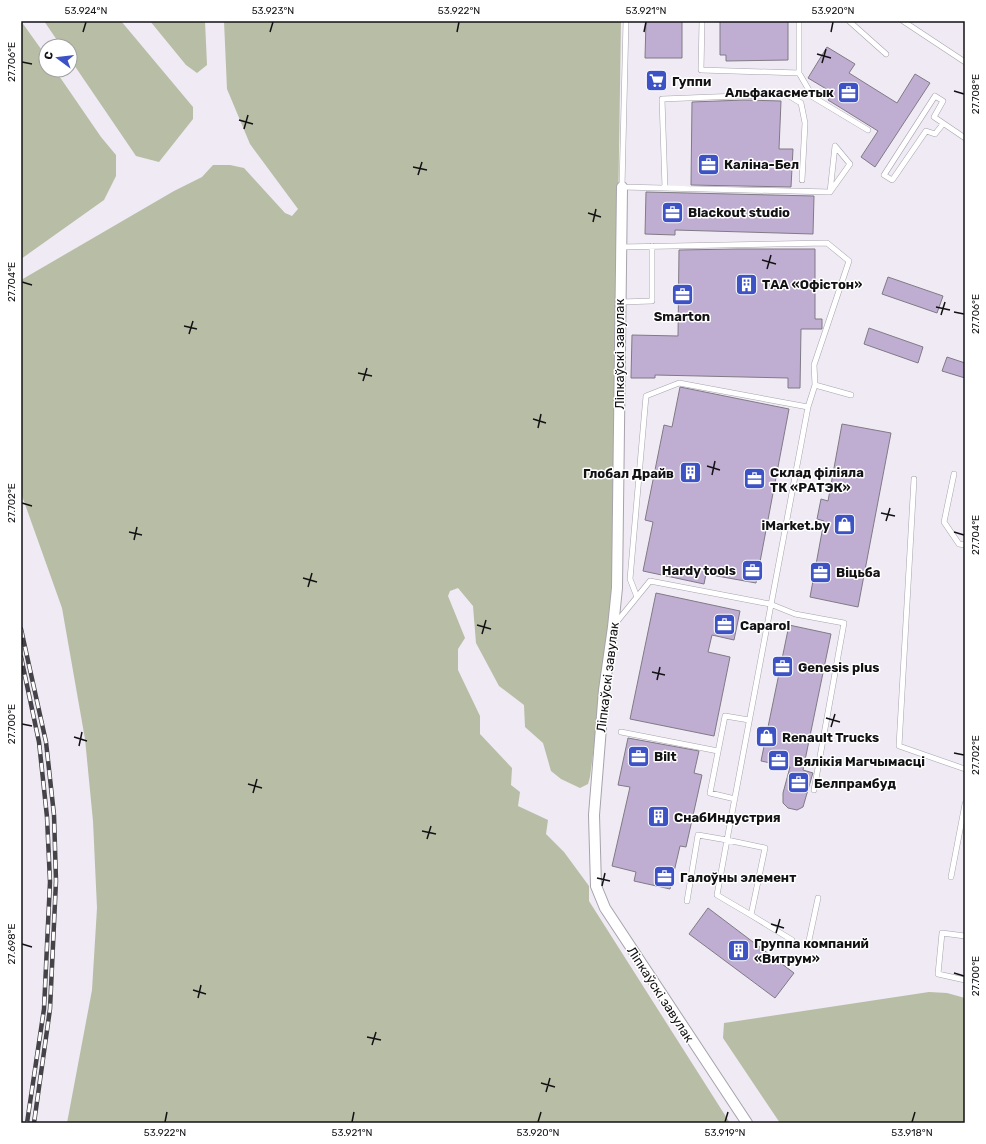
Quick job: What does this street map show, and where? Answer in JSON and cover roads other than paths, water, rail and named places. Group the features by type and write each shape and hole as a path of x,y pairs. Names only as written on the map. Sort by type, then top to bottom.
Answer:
{"street":[{"name":"Ліпкаўскі завулак","path":"622,187 620,247 617,588 604,690 594,815 596,886 605,908 747,1123"}],"lane":[{"path":"626,21 622,187 830,192"},
{"path":"702,21 701,70 799,73"},
{"path":"799,21 799,73 813,97 868,130"},
{"path":"849,21 886,54"},
{"path":"903,21 965,62"},
{"path":"665,188 662,99 786,94 801,102 805,123 802,180"},
{"path":"943,124 935,134 926,131 894,180 884,175 935,96 943,101 934,117 965,138"},
{"path":"835,146 850,164 830,192 831,184 835,146"},
{"path":"620,247 827,242 850,261 814,365 815,385 808,407 770,604 717,895 792,940"},
{"path":"620,302 652,301 652,246"},
{"path":"637,597 630,579 646,396 679,384 808,407"},
{"path":"815,385 851,395"},
{"path":"954,474 944,522 959,544 965,545"},
{"path":"914,479 899,746 965,769"},
{"path":"613,627 650,581 770,604 794,614 844,623 814,790"},
{"path":"735,799 710,793 725,716 749,720"},
{"path":"621,732 718,751"},
{"path":"951,877 965,804"},
{"path":"687,901 698,834 765,848 751,915"},
{"path":"808,945 818,898"},
{"path":"965,936 942,933 938,974 965,980"}],"railway":[{"path":"21,629 46,742 54,815 56,881 50,1009 34,1123"},
{"path":"21,657 39,742 47,817 50,882 44,1009 27,1123"}],"place":[{"name":"Гуппи","path":"656,81"},
{"name":"Альфакасметык","path":"849,92"},
{"name":"Каліна-Бел","path":"709,164"},
{"name":"Blackout studio","path":"673,212"},
{"name":"ТАА «Офістон»","path":"747,284"},
{"name":"Smarton","path":"682,294"},
{"name":"Глобал Драйв","path":"690,473"},
{"name":"Склад філіяла ТК «РАТЭК»","path":"755,479"},
{"name":"iMarket.by","path":"845,525"},
{"name":"Hardy tools","path":"752,570"},
{"name":"Віцьба","path":"820,572"},
{"name":"Caparol","path":"725,625"},
{"name":"Genesis plus","path":"782,667"},
{"name":"Renault Trucks","path":"766,737"},
{"name":"Bilt","path":"638,756"},
{"name":"Вялікія Магчымасці","path":"778,761"},
{"name":"Белпрамбуд","path":"798,783"},
{"name":"СнабИндустрия","path":"658,817"},
{"name":"Галоўны элемент","path":"664,877"},
{"name":"Группа компаний «Витрум»","path":"738,950"}]}
